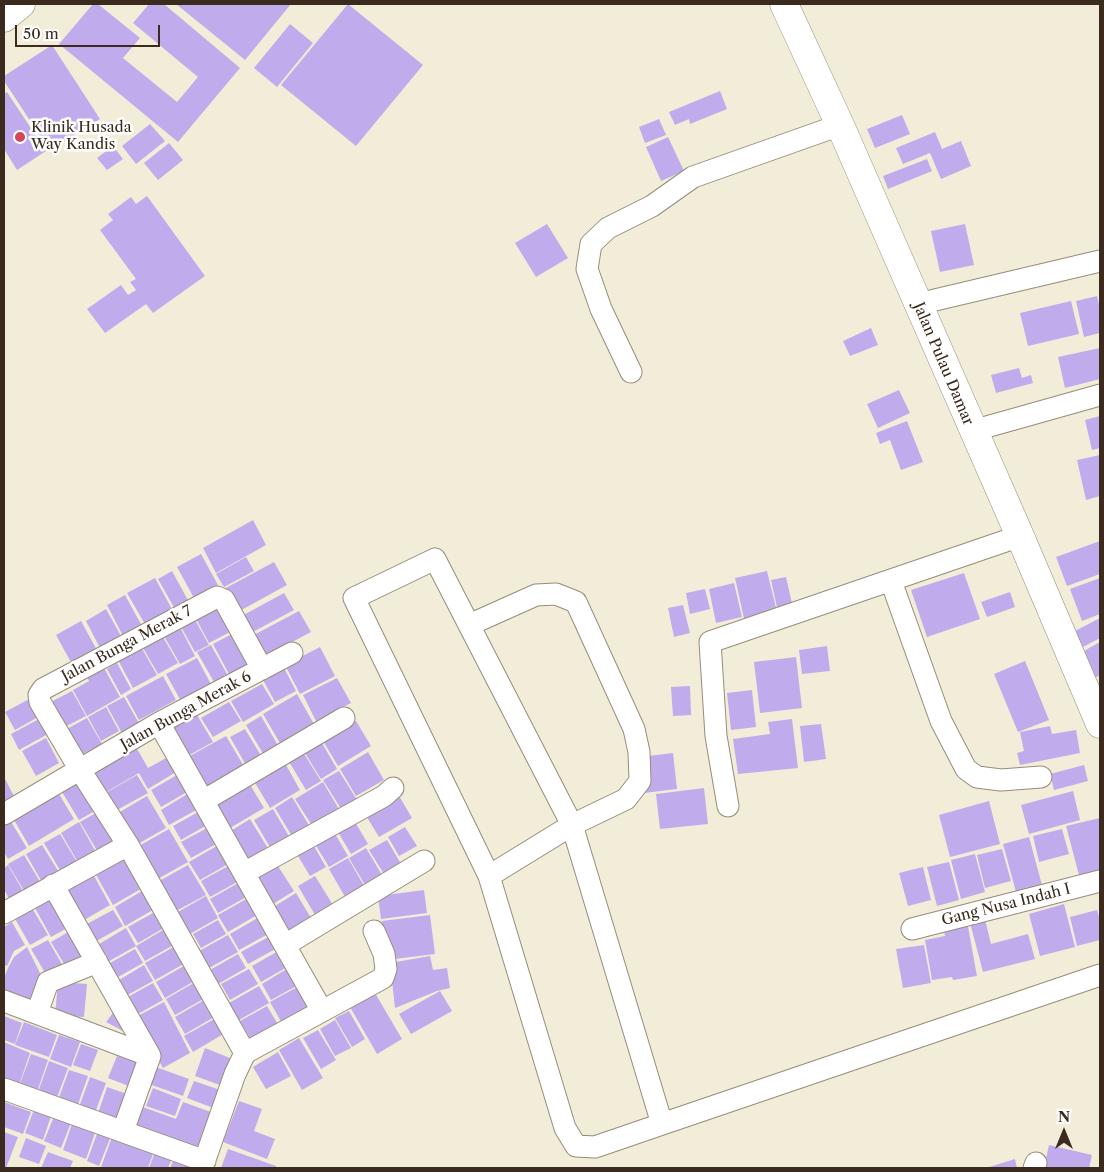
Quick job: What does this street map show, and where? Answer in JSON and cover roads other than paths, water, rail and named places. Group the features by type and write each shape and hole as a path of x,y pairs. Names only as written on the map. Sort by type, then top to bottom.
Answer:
{"street":[{"path":"4,18 21,4"},
{"name":"Jalan Pulau Damar","path":"784,4 840,126 1099,720"},
{"path":"631,372 600,309 587,269 590,244 608,228 652,206 693,177 840,126"},
{"path":"918,304 1100,261"},
{"path":"972,431 1100,395"},
{"path":"728,806 719,766 710,642 1020,536"},
{"path":"662,1124 572,825 435,559 354,598 489,876 565,1128 576,1146 595,1147 1100,975"},
{"path":"891,581 941,721 966,769 977,777 1001,780 1041,777"},
{"path":"469,625 536,596 556,594 576,602 634,729 639,752 640,781 626,800 572,825 489,876"},
{"name":"Jalan Bunga Merak 7","path":"80,770 40,702 39,695 43,690 217,597 224,600 262,669"},
{"name":"Jalan Bunga Merak 6","path":"4,814 159,723 292,653"},
{"path":"203,801 344,718"},
{"path":"159,723 322,1012"},
{"path":"80,770 128,844 246,1053"},
{"path":"244,872 384,796 392,788"},
{"path":"4,913 128,844"},
{"path":"284,945 424,861"},
{"name":"Gang Nusa Indah I","path":"912,930 1100,882"},
{"path":"53,885 150,1056 123,1131"},
{"path":"4,1089 123,1131 203,1165 234,1074 246,1053 383,978 386,969 384,954 374,931"},
{"path":"37,1013 48,982 97,962"},
{"path":"4,1000 150,1056"}],"place":[{"name":"Klinik Husada Way Kandis","path":"20,137"}]}
